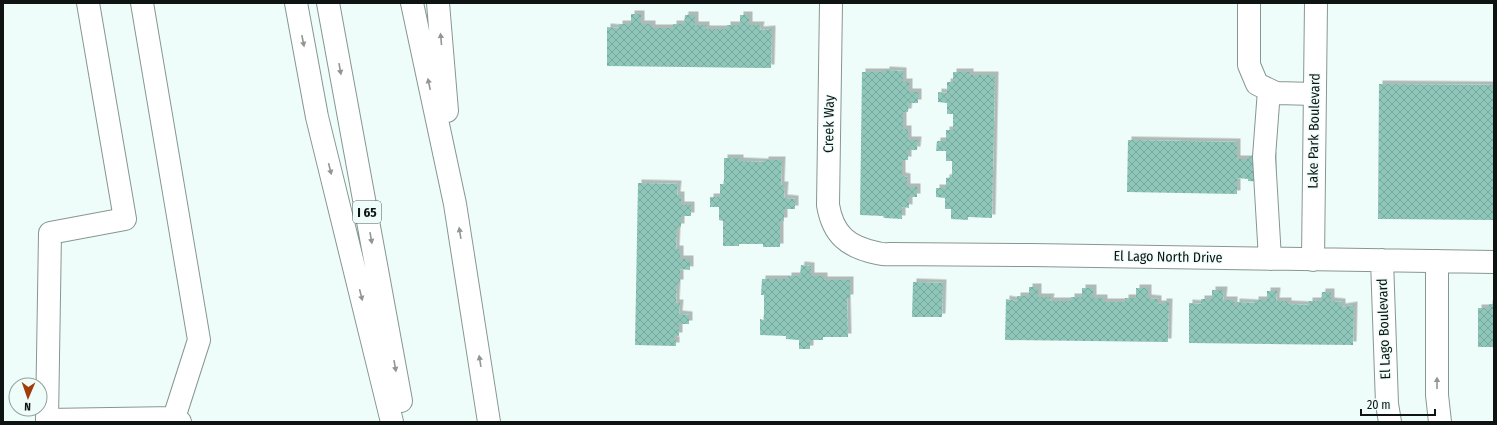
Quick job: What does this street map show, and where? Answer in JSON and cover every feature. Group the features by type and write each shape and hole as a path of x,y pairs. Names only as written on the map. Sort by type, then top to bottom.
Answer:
{"main road":[{"path":"88,3 125,219 50,233 47,421 177,420 199,340 142,3"},
{"path":"296,3 318,116 392,422"},
{"name":"I 65","path":"328,3 405,422"},
{"path":"412,3 455,204 489,422"},
{"path":"438,3 455,204"},
{"name":"Creek Way","path":"831,3 828,205 831,218 836,229 846,241"},
{"path":"1250,3 1249,65 1257,84 1276,93 1315,94"},
{"name":"Lake Park Boulevard","path":"1312,260 1316,3"},
{"path":"1269,90 1264,157 1270,259"},
{"name":"El Lago North Drive","path":"846,241 858,249 869,253 884,255 1031,255 1494,262"},
{"name":"El Lago Boulevard","path":"1382,260 1387,404 1390,422"},
{"path":"1437,261 1437,395 1440,422"}],"building":[{"path":"631,14 641,14 641,24 652,24 652,28 673,28 673,24 684,24 685,15 695,15 695,25 706,25 706,29 727,29 727,25 740,25 740,15 749,15 749,25 761,25 760,30 772,29 771,68 607,66 607,27 619,28 619,24 631,24"},
{"path":"886,70 903,71 903,82 909,82 909,92 918,92 918,103 909,103 908,112 903,112 903,129 908,129 908,140 918,140 917,150 908,150 908,160 902,160 902,176 907,177 907,187 917,187 917,197 909,197 909,208 902,207 902,219 860,215 862,72 886,72"},
{"path":"953,72 970,72 970,75 995,75 992,218 968,217 968,220 951,219 951,209 945,209 945,198 936,197 936,188 946,188 946,178 952,177 952,161 946,161 946,151 936,151 937,141 946,141 946,130 953,130 953,114 947,114 947,103 938,102 938,92 947,93 947,82 953,82"},
{"path":"1379,84 1494,85 1494,220 1378,219"},
{"path":"1128,140 1237,142 1237,159 1249,159 1249,156 1273,156 1273,182 1248,181 1248,179 1237,178 1237,194 1127,192"},
{"path":"724,158 740,158 740,161 765,162 765,160 782,160 781,185 785,185 784,198 795,199 795,209 784,209 784,221 780,221 780,247 763,247 763,244 723,246 723,221 719,220 719,207 710,207 710,197 720,197 720,184 724,184"},
{"path":"638,183 678,184 677,195 681,195 681,205 691,205 691,216 681,216 681,227 677,227 676,249 680,249 680,259 690,259 690,270 680,269 680,283 677,283 676,303 680,303 679,314 689,315 689,324 679,324 679,336 674,336 676,346 635,345"},
{"path":"801,265 811,266 811,276 824,276 824,280 850,280 850,298 847,298 848,337 823,337 823,340 810,340 810,349 799,349 799,340 786,339 786,336 760,335 760,319 764,320 764,295 761,295 762,279 788,279 788,276 800,276"},
{"path":"913,282 943,283 942,317 912,317"},
{"path":"1029,287 1038,287 1038,297 1051,297 1050,301 1071,301 1071,297 1082,297 1082,288 1093,288 1093,298 1104,298 1104,302 1125,302 1125,298 1136,298 1136,288 1148,288 1148,298 1158,299 1158,304 1169,302 1168,342 1005,340 1006,299 1017,301 1017,296 1029,296"},
{"path":"1212,290 1224,290 1223,300 1234,300 1234,306 1236,306 1236,302 1255,303 1255,300 1267,300 1267,291 1277,291 1276,301 1288,301 1288,304 1309,305 1309,301 1321,301 1322,292 1331,292 1331,301 1342,302 1342,307 1354,305 1353,345 1189,343 1189,303 1201,304 1201,299 1212,299"},
{"path":"1489,304 1494,304 1494,347 1478,347 1478,308 1489,308"}]}
